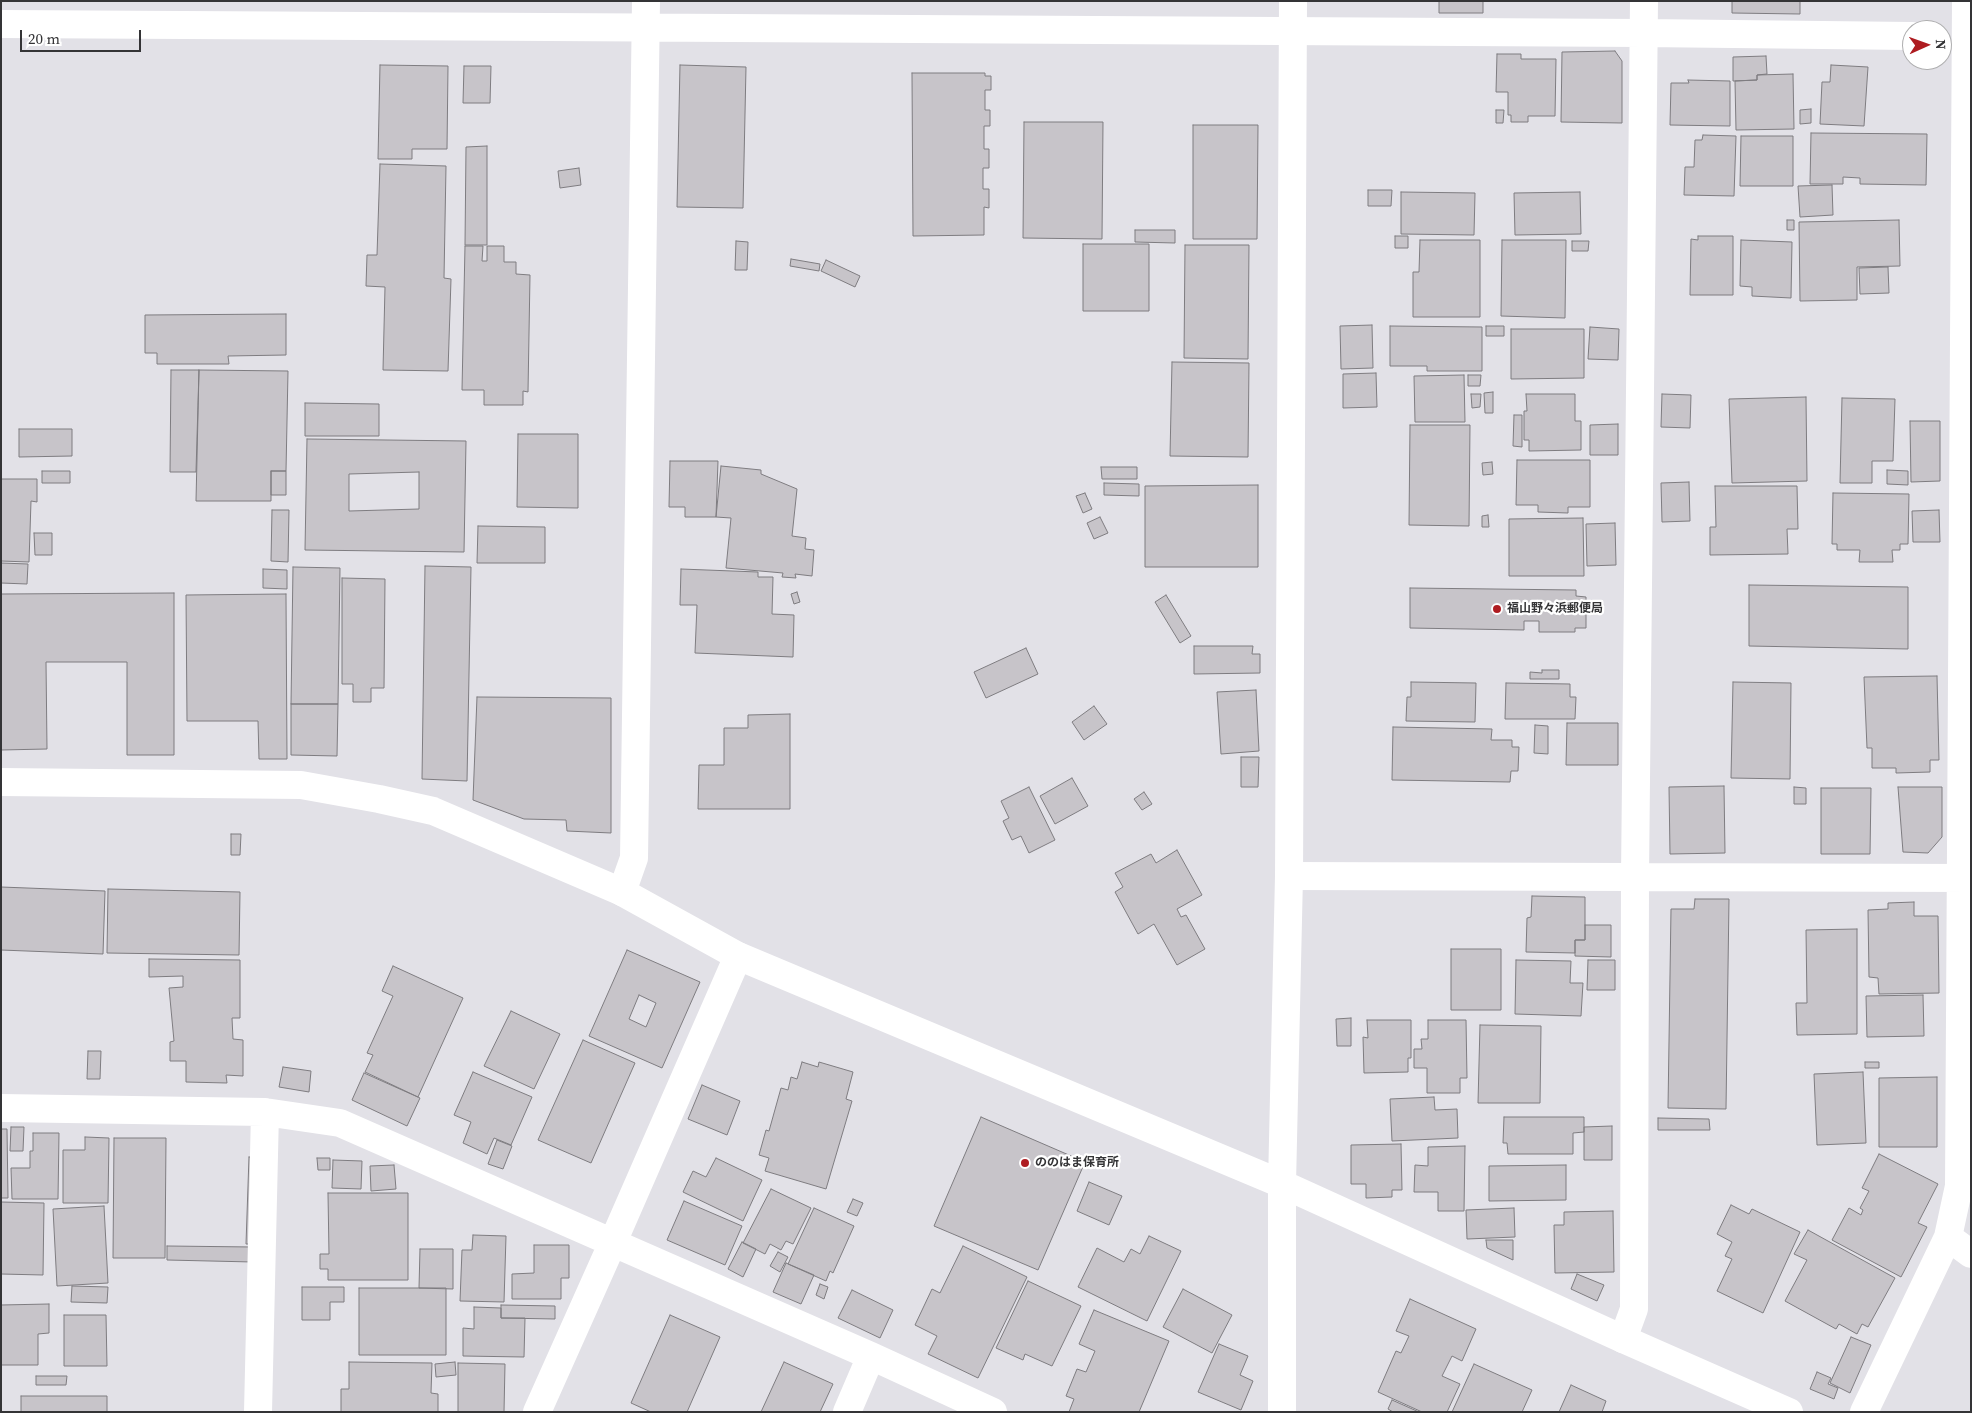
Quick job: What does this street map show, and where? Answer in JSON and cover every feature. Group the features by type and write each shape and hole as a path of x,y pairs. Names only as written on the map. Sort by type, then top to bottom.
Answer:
{"street":[{"path":"1282,1412 1282,1184 1289,876 1293,1"},
{"path":"1623,1339 1634,1309 1635,877 1644,1"},
{"path":"1864,1412 1948,1238 1965,1186 1966,878 1959,37 1966,1"},
{"path":"622,892 634,858 645,14"},
{"path":"1,24 645,14 1293,32 1902,36"},
{"path":"1,782 301,785 433,811 622,892 738,956 1282,1184 1623,1339 1789,1412"},
{"path":"1289,876 1966,878"},
{"path":"537,1412 738,956"},
{"path":"1,1108 266,1112 340,1123 871,1356 993,1412"},
{"path":"258,1412 266,1112"},
{"path":"1948,1238 1971,1254"},
{"path":"847,1412 871,1356"}],"building":[{"path":"1439,1 1483,1 1483,13 1439,13"},
{"path":"1732,1 1800,1 1800,14 1732,13"},
{"path":"1615,51 1622,61 1622,123 1561,122 1562,52"},
{"path":"1497,54 1521,54 1521,59 1556,59 1555,116 1528,116 1528,122 1511,122 1511,115 1508,115 1508,92 1496,92"},
{"path":"1766,56 1767,74 1757,75 1757,80 1733,81 1733,57"},
{"path":"380,65 448,66 447,149 412,149 412,159 378,159"},
{"path":"680,65 746,67 743,208 677,207"},
{"path":"1831,65 1868,67 1864,126 1820,124 1822,82 1830,82"},
{"path":"464,66 491,66 490,103 463,103"},
{"path":"912,73 985,73 985,76 991,76 991,90 985,90 985,110 990,110 990,126 984,126 984,149 989,149 989,168 983,168 983,189 989,189 989,208 984,207 984,235 913,236"},
{"path":"1793,74 1794,129 1736,130 1735,81 1757,80 1757,75"},
{"path":"1688,80 1730,81 1730,126 1670,125 1671,83 1689,83"},
{"path":"1811,109 1811,123 1800,124 1800,110"},
{"path":"1496,110 1504,110 1503,123 1496,123"},
{"path":"1024,122 1103,122 1102,239 1023,238"},
{"path":"1193,125 1258,125 1257,239 1193,239"},
{"path":"1811,133 1927,134 1926,185 1860,184 1860,178 1843,177 1843,184 1810,184"},
{"path":"1703,135 1736,136 1734,196 1684,195 1685,167 1694,167 1695,140 1702,140"},
{"path":"1741,136 1793,136 1793,186 1740,186"},
{"path":"487,146 487,245 465,245 466,147"},
{"path":"380,164 446,166 444,278 451,279 448,371 383,370 385,287 366,286 367,255 377,255"},
{"path":"579,168 581,185 560,188 558,171"},
{"path":"1832,185 1833,215 1800,217 1798,186"},
{"path":"1368,190 1392,190 1391,206 1368,206"},
{"path":"1401,192 1475,193 1474,235 1401,234"},
{"path":"1580,192 1581,234 1515,235 1514,193"},
{"path":"1787,220 1794,220 1794,230 1787,230"},
{"path":"1899,220 1900,266 1857,267 1857,300 1800,301 1799,222"},
{"path":"1135,230 1175,230 1175,243 1135,242"},
{"path":"1395,236 1408,236 1408,248 1395,248"},
{"path":"1698,236 1733,236 1733,295 1690,295 1691,239 1698,240"},
{"path":"1420,240 1480,240 1480,317 1413,317 1413,272 1419,272"},
{"path":"1502,240 1566,240 1565,318 1501,316"},
{"path":"1741,240 1792,242 1791,298 1752,296 1752,287 1740,286"},
{"path":"736,241 748,242 747,270 735,270"},
{"path":"1572,241 1589,241 1588,251 1572,251"},
{"path":"1083,244 1149,244 1149,311 1083,311"},
{"path":"1185,245 1249,245 1248,359 1184,358"},
{"path":"465,246 483,246 482,261 487,261 487,246 504,246 504,262 516,262 516,274 530,275 528,392 523,391 523,405 484,405 484,390 462,390"},
{"path":"791,259 820,264 819,271 790,266"},
{"path":"826,260 860,276 855,287 821,271"},
{"path":"1888,267 1889,293 1860,294 1859,268"},
{"path":"286,314 286,355 228,356 229,364 157,364 157,353 145,353 145,315"},
{"path":"1372,325 1373,368 1341,369 1340,326"},
{"path":"1390,326 1482,327 1482,371 1427,371 1427,366 1390,366"},
{"path":"1486,326 1504,326 1504,336 1486,336"},
{"path":"1590,327 1619,329 1618,360 1588,359"},
{"path":"1511,329 1584,329 1584,378 1511,379"},
{"path":"1172,362 1249,363 1248,457 1170,456"},
{"path":"171,370 199,370 196,472 170,472"},
{"path":"199,370 288,371 286,471 271,471 271,501 196,501"},
{"path":"1376,373 1377,407 1343,408 1343,374"},
{"path":"1464,375 1465,422 1415,422 1414,376"},
{"path":"1468,375 1481,375 1480,386 1468,386"},
{"path":"1493,392 1493,413 1485,413 1484,393"},
{"path":"1471,394 1481,394 1480,407 1472,408"},
{"path":"1526,394 1575,394 1575,421 1581,421 1581,450 1529,451 1529,440 1524,440 1524,411 1527,411"},
{"path":"1662,394 1691,395 1690,428 1661,427"},
{"path":"1806,397 1807,481 1732,483 1729,399"},
{"path":"1842,398 1895,399 1893,461 1872,461 1872,483 1840,483"},
{"path":"305,403 379,404 379,436 305,436"},
{"path":"1514,415 1522,415 1522,447 1513,446"},
{"path":"1910,421 1940,421 1940,481 1911,482"},
{"path":"1618,424 1618,455 1590,455 1590,425"},
{"path":"1410,425 1470,425 1469,526 1409,525"},
{"path":"19,429 72,429 72,456 19,457"},
{"path":"518,434 578,434 578,508 517,507"},
{"path":"307,439 466,441 464,552 305,550","holes":["419,472 419,509 349,511 349,474"]},
{"path":"1517,460 1590,460 1590,507 1568,507 1568,513 1538,512 1538,505 1516,505"},
{"path":"670,461 718,461 716,517 685,517 685,507 669,507"},
{"path":"1492,462 1493,474 1483,475 1482,463"},
{"path":"721,466 761,470 761,474 797,489 792,536 806,538 805,549 814,550 812,576 795,574 796,578 782,577 783,573 726,568 731,518 716,517"},
{"path":"1101,467 1137,467 1137,479 1102,479"},
{"path":"1887,470 1908,471 1908,485 1887,484"},
{"path":"42,471 70,471 70,483 42,483"},
{"path":"271,471 286,471 286,495 271,495"},
{"path":"1,479 37,479 37,502 31,501 29,562 1,561"},
{"path":"1689,482 1690,521 1662,522 1661,483"},
{"path":"1104,483 1139,484 1139,496 1104,495"},
{"path":"1258,485 1258,567 1145,567 1145,486"},
{"path":"1715,486 1797,486 1798,529 1787,529 1788,554 1710,555 1710,527 1716,527"},
{"path":"1085,493 1092,509 1083,513 1076,496"},
{"path":"1833,493 1909,494 1908,544 1900,544 1900,550 1892,550 1893,562 1859,562 1860,550 1837,550 1837,544 1832,544"},
{"path":"272,510 289,510 288,562 271,561"},
{"path":"1939,510 1940,542 1913,542 1912,511"},
{"path":"1488,515 1489,527 1482,527 1482,516"},
{"path":"1100,517 1108,533 1094,539 1087,523"},
{"path":"1583,518 1584,576 1509,576 1509,519"},
{"path":"1615,523 1616,565 1587,566 1586,524"},
{"path":"478,526 545,527 545,563 477,563"},
{"path":"34,533 52,533 52,555 35,555"},
{"path":"1,563 28,564 27,584 1,583"},
{"path":"425,566 471,567 467,781 422,779"},
{"path":"293,567 340,568 338,704 291,704"},
{"path":"263,569 287,570 287,589 263,588"},
{"path":"681,569 758,572 758,577 773,577 772,614 794,615 793,657 695,653 697,605 680,605"},
{"path":"342,578 385,579 384,688 371,688 371,702 353,702 353,684 342,684"},
{"path":"1749,585 1908,587 1908,649 1749,646"},
{"path":"1410,588 1576,590 1576,596 1586,597 1586,628 1575,628 1575,632 1539,632 1539,621 1524,621 1524,630 1410,628"},
{"path":"797,592 800,602 794,604 791,594"},
{"path":"174,593 174,755 127,755 127,662 46,662 47,749 1,750 1,594"},
{"path":"286,594 287,759 259,759 258,721 187,721 186,595"},
{"path":"1166,595 1191,636 1180,643 1155,602"},
{"path":"1194,646 1253,646 1252,654 1260,654 1260,673 1194,674"},
{"path":"1026,648 1038,674 986,698 974,672"},
{"path":"1542,670 1559,670 1559,679 1530,679 1530,672 1542,673"},
{"path":"1937,676 1939,760 1930,760 1930,772 1896,773 1896,768 1872,768 1872,748 1867,748 1864,677"},
{"path":"1411,682 1476,683 1475,722 1406,721 1407,697 1411,697"},
{"path":"1733,682 1791,683 1790,779 1731,778"},
{"path":"1506,683 1570,684 1570,697 1576,697 1575,719 1505,719"},
{"path":"1256,690 1259,751 1221,754 1217,692"},
{"path":"477,697 611,698 611,833 567,831 566,820 524,819 473,800"},
{"path":"291,704 338,704 337,756 291,755"},
{"path":"1094,706 1107,724 1084,740 1072,722"},
{"path":"790,714 790,809 698,809 699,765 724,765 724,728 748,728 748,715"},
{"path":"1567,723 1618,723 1618,765 1566,765"},
{"path":"1535,725 1548,726 1548,754 1534,753"},
{"path":"1393,727 1492,729 1491,740 1512,740 1512,747 1519,747 1518,771 1511,771 1510,782 1392,780"},
{"path":"1241,757 1259,757 1258,787 1241,787"},
{"path":"1072,778 1088,806 1055,824 1040,796"},
{"path":"1724,786 1725,853 1670,854 1669,787"},
{"path":"1029,787 1055,840 1029,853 1021,836 1012,840 1003,821 1009,818 1001,801"},
{"path":"1794,787 1806,788 1806,804 1794,804"},
{"path":"1898,787 1942,787 1942,837 1928,853 1903,852"},
{"path":"1821,788 1871,788 1870,854 1821,854"},
{"path":"1144,792 1152,804 1142,810 1134,799"},
{"path":"231,834 241,834 240,855 231,855"},
{"path":"1177,850 1202,895 1177,909 1181,917 1186,915 1205,949 1177,965 1154,924 1138,934 1115,892 1123,887 1115,873 1151,854 1156,863"},
{"path":"1,887 105,891 103,954 1,950"},
{"path":"108,889 240,892 239,955 107,953"},
{"path":"1532,896 1585,897 1585,940 1575,940 1575,953 1526,952 1527,918 1531,917"},
{"path":"1695,899 1729,899 1726,1109 1668,1108 1671,909 1694,909"},
{"path":"1914,902 1914,916 1938,916 1939,993 1879,994 1878,978 1869,977 1868,910 1888,909 1888,903"},
{"path":"1585,925 1611,925 1611,957 1575,956 1575,940 1585,940"},
{"path":"1857,929 1857,1034 1797,1035 1796,1003 1807,1003 1806,930"},
{"path":"1451,949 1501,949 1501,1010 1451,1010"},
{"path":"627,950 700,982 662,1068 589,1036","holes":["639,995 656,1003 646,1027 629,1019"]},
{"path":"149,959 240,960 240,1018 232,1018 233,1039 243,1040 243,1076 226,1075 227,1083 186,1082 186,1061 170,1061 170,1042 174,1041 169,988 183,987 183,976 149,977"},
{"path":"1516,960 1571,961 1570,983 1583,983 1581,1016 1515,1014"},
{"path":"1588,960 1615,960 1615,990 1587,990"},
{"path":"393,966 463,998 418,1097 365,1072 373,1055 367,1053 393,996 382,991"},
{"path":"1923,995 1924,1036 1867,1037 1866,996"},
{"path":"511,1011 560,1034 534,1089 484,1066"},
{"path":"1351,1018 1351,1046 1337,1046 1336,1019"},
{"path":"1367,1020 1411,1020 1411,1058 1408,1058 1408,1072 1364,1073 1363,1037 1368,1038"},
{"path":"1428,1020 1466,1020 1467,1078 1460,1078 1460,1093 1427,1093 1427,1068 1414,1068 1414,1049 1422,1049 1421,1039 1428,1039"},
{"path":"1480,1025 1541,1026 1540,1103 1478,1103"},
{"path":"583,1040 635,1063 591,1163 538,1140"},
{"path":"88,1051 101,1051 100,1079 87,1079"},
{"path":"802,1062 818,1067 819,1062 853,1072 846,1099 852,1101 826,1189 765,1171 769,1158 759,1155 766,1130 769,1131 781,1088 788,1090 791,1077 797,1079"},
{"path":"1865,1062 1879,1062 1879,1068 1865,1068"},
{"path":"283,1067 311,1071 309,1092 279,1087"},
{"path":"473,1072 532,1097 511,1145 494,1138 487,1154 463,1143 471,1122 454,1115"},
{"path":"1863,1072 1866,1143 1817,1145 1814,1074"},
{"path":"364,1073 420,1098 407,1126 352,1100"},
{"path":"1937,1077 1937,1147 1879,1147 1879,1078"},
{"path":"702,1085 740,1101 727,1135 688,1119"},
{"path":"1434,1097 1435,1110 1457,1109 1458,1138 1392,1141 1390,1099"},
{"path":"981,1117 1085,1162 1038,1270 934,1226"},
{"path":"1504,1117 1584,1117 1584,1132 1573,1133 1573,1154 1508,1154 1507,1143 1503,1143"},
{"path":"1658,1118 1709,1119 1710,1130 1658,1130"},
{"path":"1612,1126 1612,1160 1584,1160 1584,1127"},
{"path":"11,1127 24,1127 23,1151 10,1151"},
{"path":"1,1129 7,1129 8,1198 1,1198"},
{"path":"33,1133 59,1133 58,1199 12,1199 11,1168 30,1168 30,1151 33,1151"},
{"path":"85,1137 109,1138 108,1203 63,1203 63,1150 85,1150"},
{"path":"114,1138 166,1138 165,1258 113,1258"},
{"path":"497,1140 512,1146 503,1169 488,1164"},
{"path":"1401,1144 1402,1190 1392,1190 1392,1197 1366,1198 1366,1184 1351,1184 1351,1145"},
{"path":"1465,1146 1464,1211 1438,1211 1438,1192 1414,1192 1415,1165 1428,1166 1428,1147"},
{"path":"1879,1154 1938,1184 1918,1223 1927,1227 1901,1277 1832,1240 1849,1208 1861,1215 1863,1210 1860,1208 1869,1191 1862,1188"},
{"path":"249,1157 261,1158 259,1244 246,1244"},
{"path":"317,1158 330,1158 330,1170 318,1170"},
{"path":"716,1158 762,1180 743,1221 683,1192 693,1171 706,1177"},
{"path":"333,1160 362,1161 361,1189 332,1188"},
{"path":"394,1165 396,1189 371,1191 370,1166"},
{"path":"1566,1165 1566,1200 1489,1201 1489,1166"},
{"path":"1089,1182 1122,1196 1109,1225 1077,1211"},
{"path":"771,1189 811,1208 793,1244 786,1241 781,1250 770,1244 765,1254 743,1243"},
{"path":"328,1193 408,1193 408,1280 328,1280 328,1269 320,1269 320,1254 329,1254"},
{"path":"853,1199 863,1203 857,1216 847,1212"},
{"path":"684,1201 742,1226 725,1265 667,1240"},
{"path":"1,1202 44,1203 43,1275 1,1274"},
{"path":"1731,1205 1749,1214 1752,1209 1800,1232 1763,1313 1717,1291 1732,1259 1725,1256 1732,1242 1717,1234"},
{"path":"104,1206 108,1283 57,1286 53,1209"},
{"path":"814,1208 854,1226 833,1273 830,1271 826,1281 788,1264"},
{"path":"1514,1208 1515,1237 1467,1239 1466,1210"},
{"path":"1613,1211 1614,1272 1555,1273 1554,1225 1564,1225 1564,1212"},
{"path":"1808,1230 1895,1278 1868,1327 1862,1324 1857,1334 1839,1324 1836,1329 1785,1301 1807,1260 1794,1254"},
{"path":"473,1235 506,1236 504,1302 460,1301 462,1250 472,1250"},
{"path":"1149,1236 1181,1251 1147,1321 1078,1287 1097,1248 1124,1262 1131,1249 1140,1254"},
{"path":"1486,1240 1513,1240 1513,1260 1487,1248"},
{"path":"742,1242 756,1249 743,1277 728,1269"},
{"path":"534,1245 569,1245 569,1278 561,1278 561,1299 512,1299 512,1274 534,1273"},
{"path":"167,1246 253,1247 253,1262 167,1260"},
{"path":"963,1246 1027,1277 978,1378 928,1354 937,1336 915,1325 932,1289 940,1293"},
{"path":"420,1249 453,1249 453,1289 419,1288"},
{"path":"778,1252 788,1257 780,1272 770,1266"},
{"path":"786,1263 814,1275 801,1304 773,1292"},
{"path":"1577,1274 1604,1285 1597,1301 1571,1289"},
{"path":"1028,1281 1081,1306 1052,1366 1025,1354 1023,1360 996,1348"},
{"path":"820,1284 828,1287 824,1299 816,1295"},
{"path":"72,1286 108,1287 107,1303 71,1302"},
{"path":"302,1287 344,1287 344,1302 330,1302 330,1320 302,1320"},
{"path":"359,1288 446,1288 446,1355 359,1355"},
{"path":"1183,1289 1232,1315 1212,1353 1163,1327"},
{"path":"852,1290 893,1310 880,1338 838,1318"},
{"path":"1410,1299 1476,1329 1462,1361 1452,1356 1442,1376 1460,1384 1447,1412 1422,1412 1378,1392 1396,1351 1401,1353 1409,1336 1396,1331"},
{"path":"49,1304 49,1333 38,1334 38,1365 1,1365 1,1305"},
{"path":"501,1305 555,1306 555,1319 501,1318"},
{"path":"474,1307 501,1308 501,1318 525,1318 524,1357 463,1356 463,1328 474,1329"},
{"path":"1094,1310 1169,1341 1139,1412 1069,1412 1074,1399 1066,1396 1077,1369 1086,1372 1095,1351 1079,1344"},
{"path":"64,1315 106,1315 107,1366 64,1366"},
{"path":"670,1315 720,1337 687,1412 651,1412 631,1403"},
{"path":"1851,1337 1871,1345 1850,1393 1830,1383"},
{"path":"1219,1344 1248,1356 1240,1375 1253,1381 1241,1410 1198,1392"},
{"path":"349,1362 432,1363 431,1393 438,1394 438,1412 341,1412 341,1389 349,1389"},
{"path":"455,1362 456,1375 436,1377 435,1364"},
{"path":"784,1362 833,1384 820,1412 761,1412"},
{"path":"458,1363 505,1364 504,1412 458,1412"},
{"path":"1474,1364 1532,1390 1522,1412 1452,1412"},
{"path":"1817,1372 1831,1378 1828,1384 1838,1388 1834,1399 1810,1389"},
{"path":"36,1376 67,1376 66,1385 36,1385"},
{"path":"1571,1385 1606,1401 1602,1412 1559,1412"},
{"path":"21,1396 107,1396 107,1412 21,1412"},
{"path":"1392,1400 1419,1412 1393,1412 1388,1409"}],"place":[{"name":"福山野々浜郵便局","path":"1497,609"},
{"name":"ののはま保育所","path":"1025,1163"}]}
